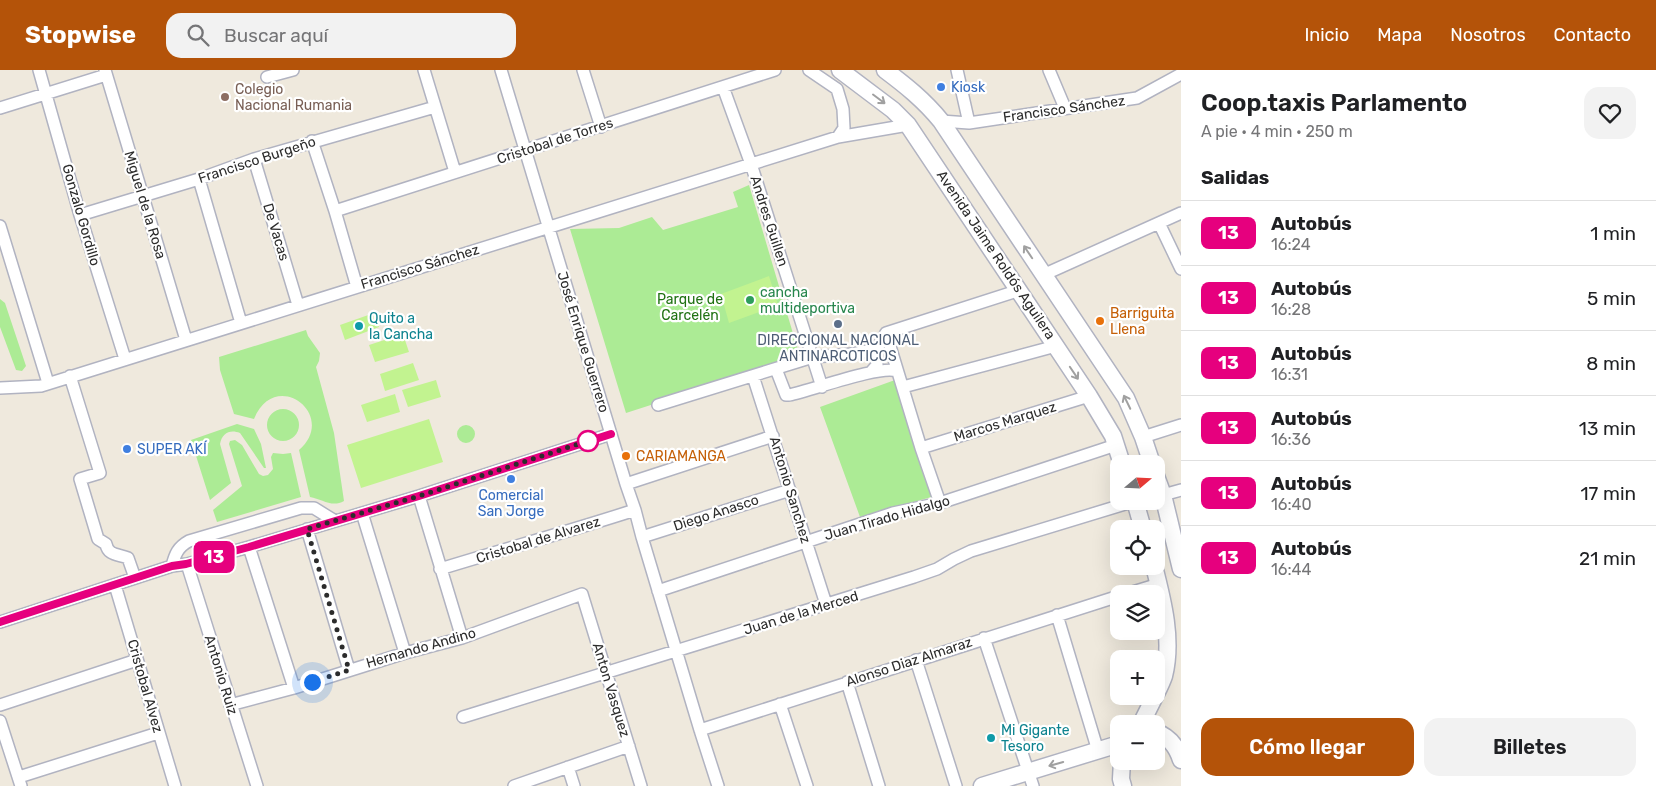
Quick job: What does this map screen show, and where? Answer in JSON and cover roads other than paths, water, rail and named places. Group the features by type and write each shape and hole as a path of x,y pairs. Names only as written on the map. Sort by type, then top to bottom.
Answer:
{"street":[{"name":"Gonzalo Gordillo","path":"39,70 80,215 125,359"},
{"path":"268,77 293,70"},
{"path":"424,70 454,172"},
{"name":"José Enrique Guerrero","path":"501,70 718,786"},
{"path":"583,70 601,127"},
{"name":"Cristobal de Torres","path":"335,211 454,172 525,152 775,70"},
{"path":"809,70 836,89 843,109 844,128 838,137"},
{"name":"Avenida Jaime Roldós Aguilera","path":"840,70 893,110 908,125 1090,396 1113,436 1119,455"},
{"name":"Avenida Jaime Roldós Aguilera","path":"884,70 927,104 941,120 1126,398 1149,455"},
{"path":"957,70 969,123"},
{"path":"1049,70 1065,108"},
{"path":"0,108 105,73"},
{"name":"Miguel de la Rosa","path":"105,73 186,340"},
{"name":"Francisco Sánchez","path":"941,120 969,123 1137,98 1181,74"},
{"name":"Andres Guillen","path":"723,87 751,164 822,387"},
{"name":"Francisco Burgeño","path":"80,215 198,179 312,141 435,107"},
{"name":"Francisco Sánchez","path":"0,388 41,386 838,137 908,125"},
{"path":"312,141 357,287"},
{"name":"De Vacas","path":"254,159 298,306"},
{"path":"198,179 241,323"},
{"path":"1043,275 1181,213"},
{"path":"1160,223 1181,269"},
{"path":"0,226 48,383"},
{"path":"658,405 813,357 852,354 872,350 886,334 1020,290"},
{"path":"886,334 940,503"},
{"path":"903,387 1056,346"},
{"path":"871,372 877,365 876,347"},
{"path":"776,369 786,395 822,387 871,372 892,369 897,371"},
{"path":"70,376 100,473 80,479 98,539 106,544 111,553 128,558 135,578"},
{"name":"Antonio Sanchez","path":"753,376 826,604"},
{"name":"Marcos Marquez","path":"921,448 1090,396"},
{"path":"1143,437 1181,425"},
{"path":"0,622 172,566 249,547 419,496 611,434"},
{"path":"626,484 773,436"},
{"name":"Juan Tirado Hidalgo","path":"658,591 893,513 940,503 1116,446"},
{"name":"Diego Anasco","path":"642,537 790,490"},
{"path":"1165,494 1181,490"},
{"path":"419,496 462,638"},
{"path":"1165,503 1181,569"},
{"path":"172,566 174,555 181,546 189,541 301,508 314,508 335,521"},
{"name":"Juan de la Merced","path":"464,717 937,569 971,551 1110,509"},
{"name":"Cristobal de Alvarez","path":"440,570 540,538 563,534 635,510"},
{"path":"362,513 405,653"},
{"path":"307,529 349,670"},
{"path":"249,547 294,688"},
{"name":"Antonio Ruiz","path":"186,564 257,786"},
{"path":"1156,575 1166,619 1167,649 1165,667"},
{"name":"Cristobal Alvez","path":"115,585 175,786"},
{"name":"Hernando Andino","path":"230,705 462,638 582,594"},
{"name":"Anton Vasquez","path":"582,594 641,786"},
{"name":"Alonso Diaz Almaraz","path":"700,730 1110,599"},
{"path":"1056,615 1098,751"},
{"path":"984,638 1031,779"},
{"path":"0,705 137,660"},
{"path":"916,660 956,786"},
{"path":"847,682 879,786"},
{"path":"780,704 807,786"},
{"path":"0,721 20,782 158,733"},
{"path":"1165,736 1174,744 1181,760"},
{"path":"514,786 628,746"},
{"path":"982,786 1031,779 1110,747"},
{"path":"568,767 574,786"},
{"path":"1122,770 1123,786"}],"place":[{"name":"Kiosk","path":"941,87"},
{"name":"Colegio Nacional Rumania","path":"225,97"},
{"name":"cancha multideportiva","path":"750,300"},
{"name":"Barriguita Llena","path":"1100,321"},
{"name":"DIRECCIONAL NACIONAL ANTINARCOTICOS","path":"838,324"},
{"name":"Quito a la Cancha","path":"359,326"},
{"name":"SUPER AKÍ","path":"127,449"},
{"name":"CARIAMANGA","path":"626,456"},
{"name":"Comercial San Jorge","path":"511,479"},
{"name":"Mi Gigante Tesoro","path":"991,738"}],"park label":[{"name":"Parque de Carcelén","path":"690,307"}]}
